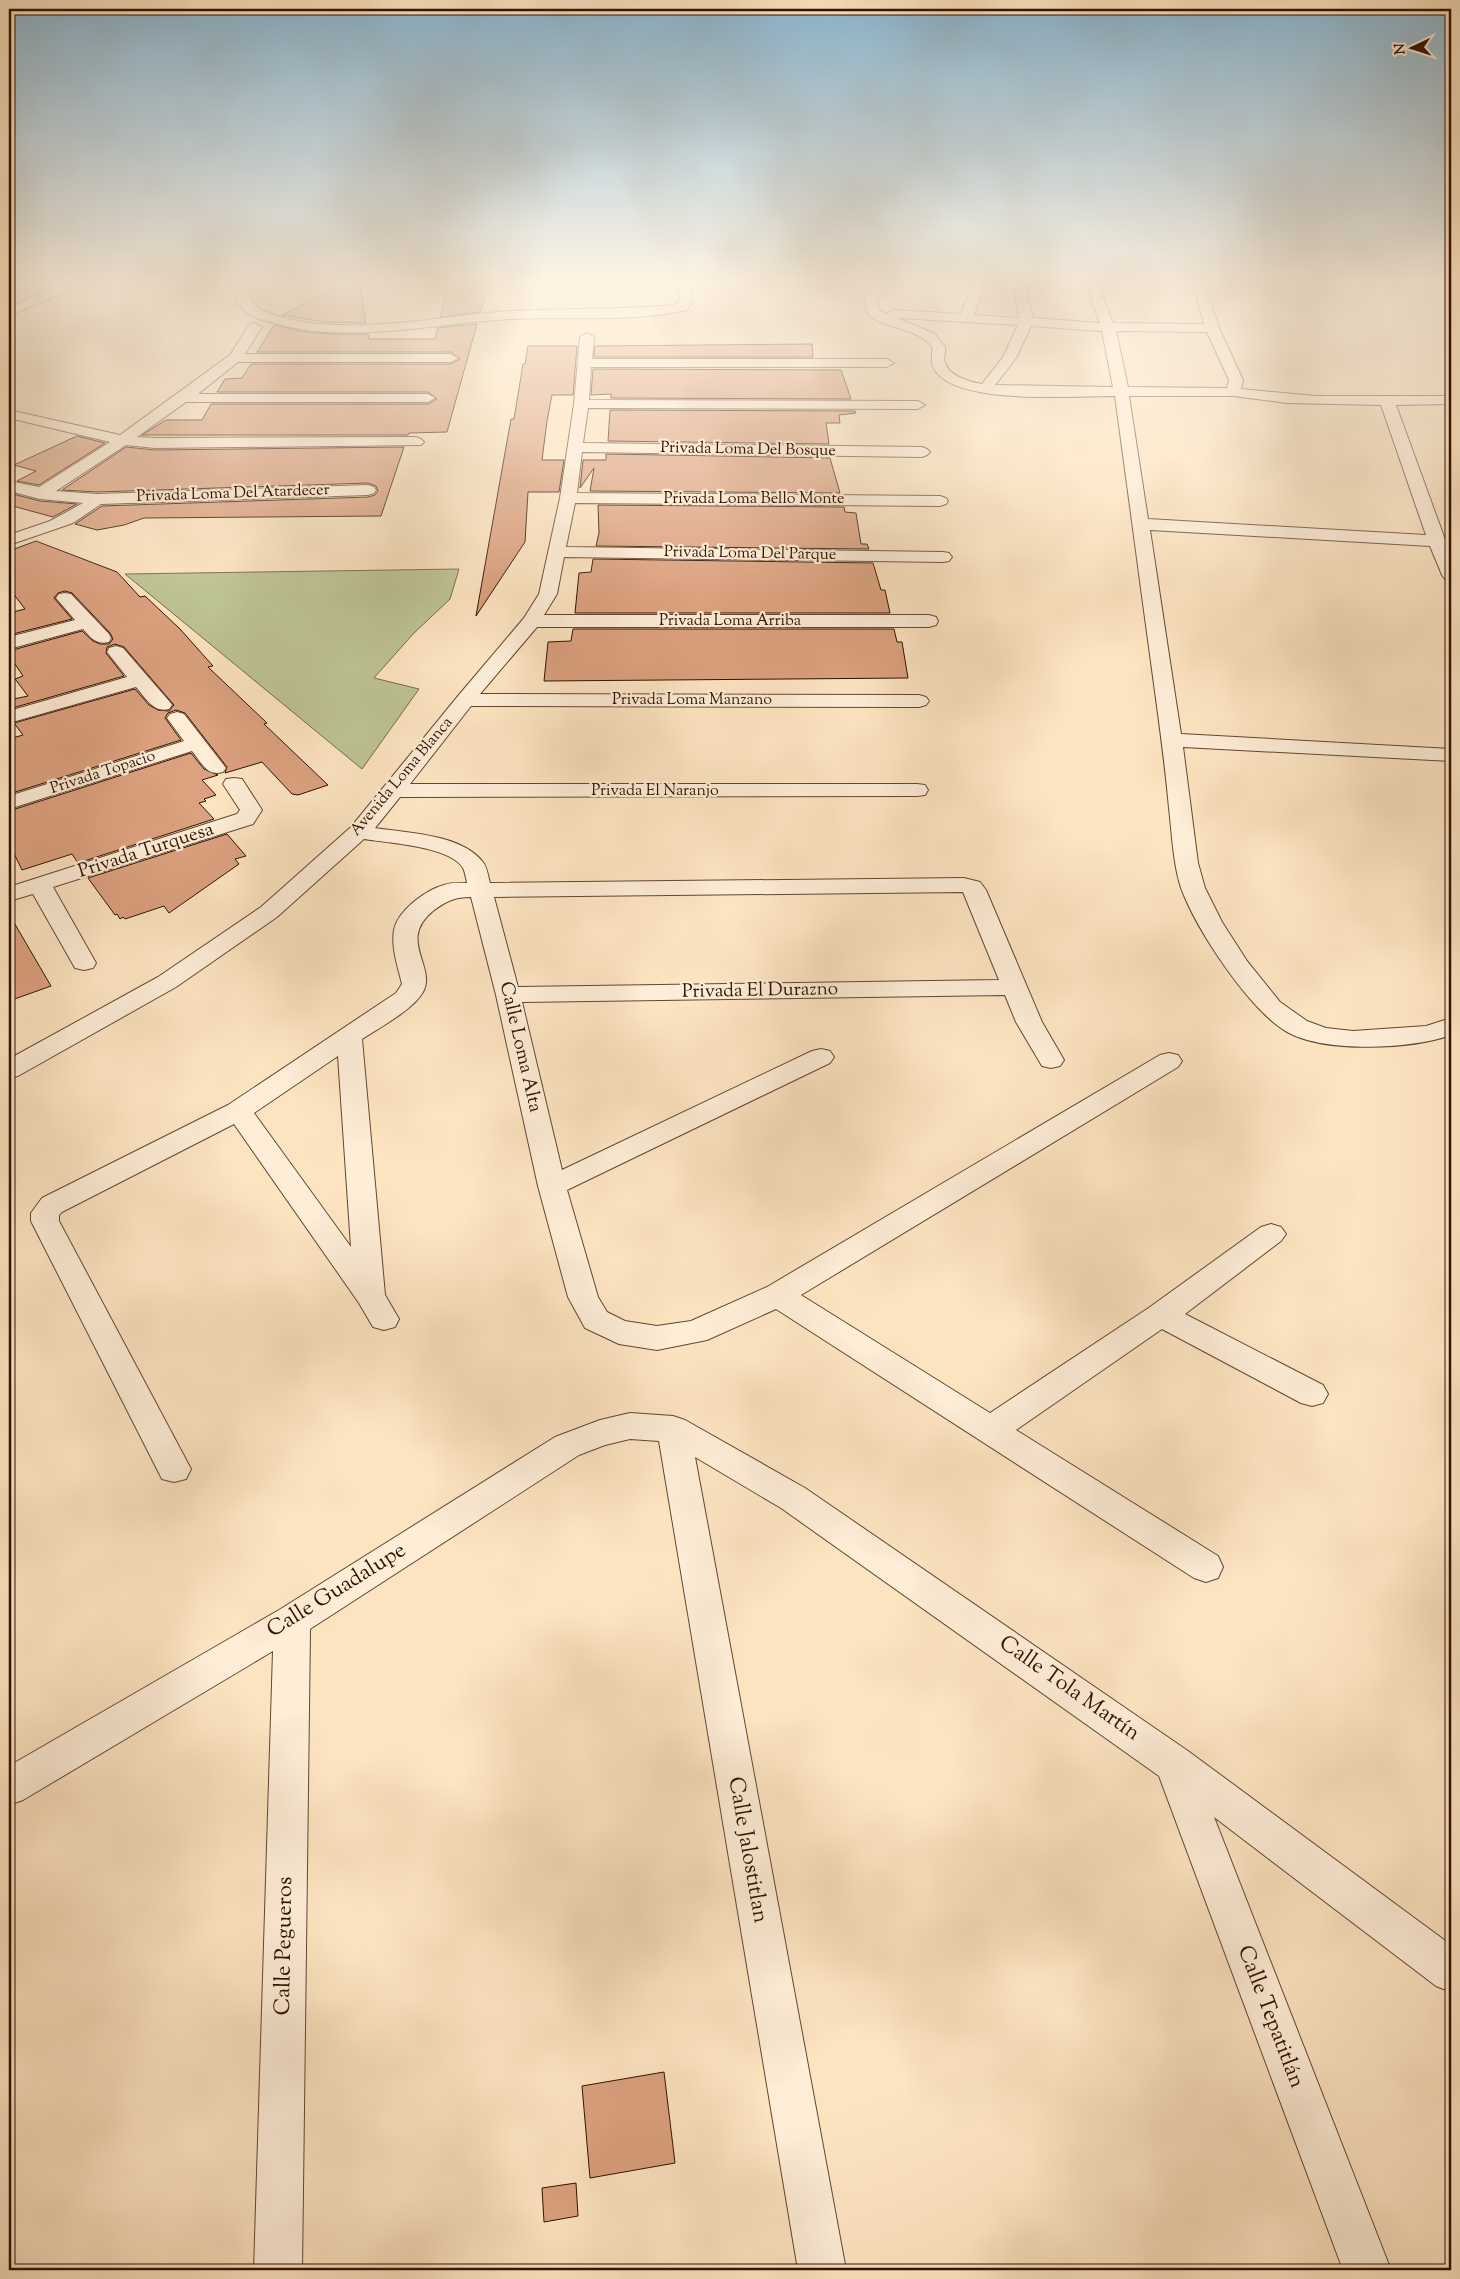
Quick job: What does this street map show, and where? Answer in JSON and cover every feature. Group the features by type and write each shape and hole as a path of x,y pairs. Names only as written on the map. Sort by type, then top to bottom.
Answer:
{"street":[{"path":"40,494 123,440 199,384"},
{"name":"Avenida Loma Blanca","path":"9,1070 93,1025 183,971 269,912 359,832 465,700 532,621 548,594 568,498 583,384"},
{"path":"973,384 1008,390 1233,392 1263,398 1295,400 1451,400"},
{"path":"986,388 989,384"},
{"path":"1120,384 1172,740 1187,863 1193,888 1210,922 1237,965 1271,1007 1298,1027 1323,1036 1352,1040 1429,1034 1451,1026"},
{"path":"1233,392 1235,384"},
{"path":"180,398 428,398"},
{"path":"1387,400 1436,541 1451,575"},
{"path":"581,404 918,405"},
{"path":"9,414 123,440 155,443 416,442"},
{"name":"Privada Loma Del Bosque","path":"575,447 922,452"},
{"name":"Privada Loma Del Atardecer","path":"9,486 40,494 93,503 368,490"},
{"name":"Privada Loma Bello Monte","path":"568,498 940,501"},
{"path":"9,540 67,520 93,503"},
{"path":"1140,524 1436,541"},
{"name":"Privada Loma Del Parque","path":"557,552 943,557"},
{"path":"65,598 102,638"},
{"name":"Privada Loma Arriba","path":"532,621 929,621"},
{"path":"9,643 87,622"},
{"path":"116,652 162,705"},
{"path":"9,717 139,680"},
{"name":"Privada Loma Manzano","path":"465,700 919,701"},
{"path":"177,718 198,742 216,768"},
{"path":"1172,740 1451,755"},
{"name":"Privada Topacio","path":"9,803 198,742"},
{"name":"Privada Turquesa","path":"9,894 245,819 252,810 234,784"},
{"name":"Privada El Naranjo","path":"394,790 917,790"},
{"name":"Calle Loma Alta","path":"359,832 432,843 456,851 473,864 508,995 552,1186 582,1297 596,1320 619,1332 656,1338 696,1332 778,1295 1169,1061"},
{"path":"40,885 84,963"},
{"path":"174,1469 45,1221 45,1213 52,1205 238,1111 405,998 411,992 414,984 406,929 410,921 439,894 451,890 783,886 964,885 972,887 1028,1022 1051,1060"},
{"name":"Privada El Durazno","path":"508,995 1013,987"},
{"path":"349,1035 370,1295"},
{"path":"552,1186 821,1057"},
{"path":"238,1111 370,1295 384,1319"},
{"path":"989,1431 1161,1315 1270,1234"},
{"path":"778,1295 989,1431 1206,1567"},
{"path":"1161,1315 1312,1394"},
{"name":"Calle Guadalupe","path":"9,1787 292,1621 567,1446 600,1432 630,1426 673,1429"},
{"name":"Calle Tola Martín","path":"673,1429 793,1498 1174,1764 1451,1970"},
{"name":"Calle Jalostitlan","path":"673,1429 822,2270"},
{"name":"Calle Pegueros","path":"278,2270 292,1621"},
{"name":"Calle Tepatitlán","path":"1174,1764 1367,2270"}],"green space":[{"path":"459,569 450,599 413,634 374,678 419,689 362,769 125,574"}],"building":[{"path":"222,384 460,384 447,432 409,433 408,435 142,435 166,420 202,420 211,404 428,404 437,399 428,392 217,392"},
{"path":"520,384 574,384 573,395 552,395 547,421 542,460 564,460 559,492 528,492 525,542 476,616 511,419 514,419"},
{"path":"592,384 846,384 851,399 611,398 611,394 591,395"},
{"path":"610,410 855,411 856,413 839,415 840,423 826,423 829,444 608,441"},
{"path":"77,436 105,443 39,485 17,481 36,471 14,465"},
{"path":"126,447 155,450 404,447 381,516 144,518 124,525 97,530 75,524 102,506 368,497 375,495 378,491 376,486 368,483 97,492 62,490"},
{"path":"606,454 830,458 840,493 590,491 594,468 580,488 583,460 606,460"},
{"path":"9,493 40,501 77,504 53,517 9,505"},
{"path":"598,505 844,507 845,512 856,513 861,544 867,544 869,549 596,546 599,533"},
{"path":"36,541 117,572 140,597 145,596 180,629 213,666 208,667 328,785 298,795 292,794 262,762 225,773 227,767 185,713 176,710 168,713 165,718 181,740 9,794 9,739 23,735 14,723 135,689 149,705 158,710 169,711 174,705 124,647 115,644 107,647 106,653 124,676 9,709 9,700 28,696 15,679 23,676 9,655 9,651 82,631 93,641 100,644 109,644 113,639 110,633 72,593 65,591 58,593 54,598 72,619 9,635 9,613 25,609 9,588 9,551"},
{"path":"593,559 873,563 881,590 885,590 890,613 575,613 579,573 591,572"},
{"path":"573,629 894,629 897,642 902,642 908,678 544,681 548,642 571,641"},
{"path":"191,753 204,769 218,775 202,780 216,795 199,803 214,819 78,863 72,854 22,870 9,843 9,811"},
{"path":"227,834 246,856 235,859 239,864 169,913 164,906 120,919 88,878"},
{"path":"9,914 51,986 9,1001"},
{"path":"664,2072 675,2163 590,2178 582,2086"},
{"path":"576,2183 578,2216 544,2222 542,2188"}]}
